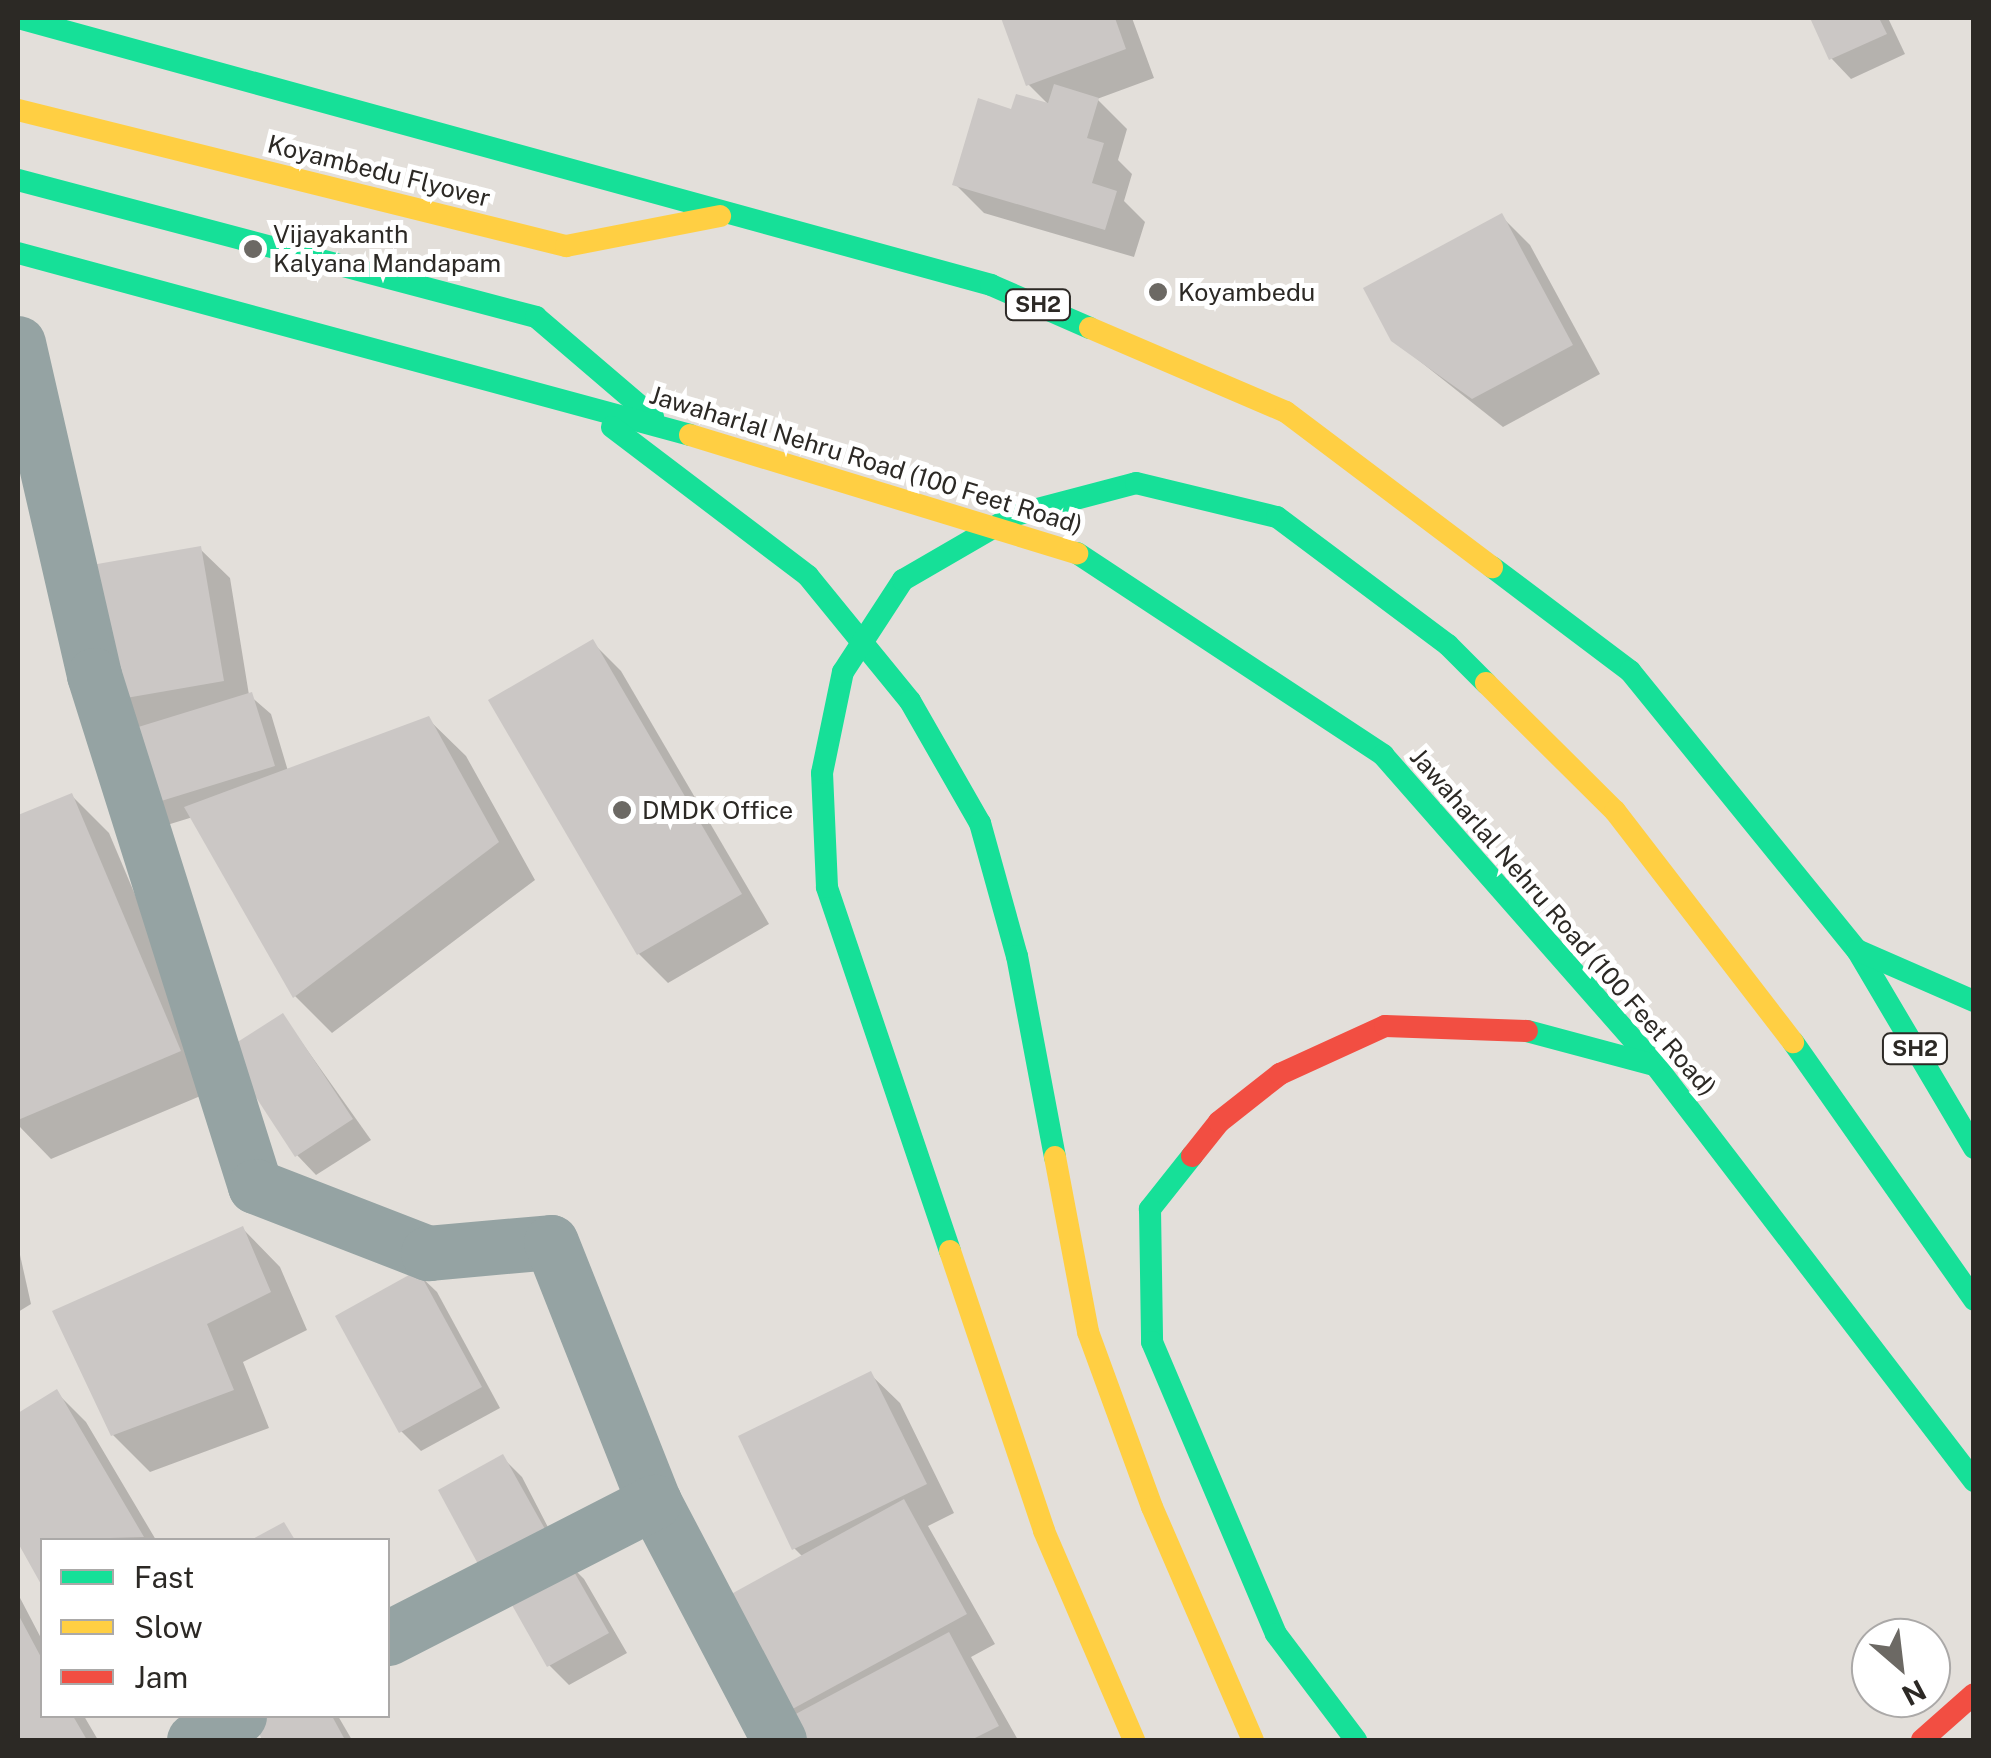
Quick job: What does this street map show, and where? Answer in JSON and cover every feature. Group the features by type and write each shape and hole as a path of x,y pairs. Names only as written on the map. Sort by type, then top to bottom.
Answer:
{"main road":[{"name":"SH2","path":"18,18 992,286 1286,412 1630,671 1857,950 1974,1148"},
{"name":"Koyambedu Flyover","path":"18,110 566,246 729,214"},
{"path":"18,180 536,317 662,426"},
{"name":"Jawaharlal Nehru Road (100 Feet Road)","path":"18,253 662,426 1086,556 1383,755 1656,1066 1974,1481"},
{"path":"577,403 808,576 910,700 980,823 1016,956 1088,1332 1152,1507 1253,1740"},
{"path":"1134,1740 1044,1531 827,887 822,774 843,672 903,580 1015,516 1136,482 1277,517 1448,645 1615,811 1770,1008 1938,1242 1974,1300"},
{"path":"1857,950 1974,1001"},
{"path":"1356,1740 1276,1634 1152,1342 1150,1209 1219,1122 1264,1086 1385,1026 1548,1032 1656,1066"},
{"path":"1922,1740 1974,1694"}],"street":[{"path":"18,343 94,675 255,1186 428,1253 551,1242 654,1502 779,1740"},
{"path":"390,1637 654,1502"},
{"path":"194,1740 236,1718"}],"building":[{"path":"1001,18 1115,18 1126,49 1026,86"},
{"path":"1810,18 1879,18 1887,34 1829,60"},
{"path":"1054,84 1099,98 1087,138 1104,143 1092,183 1117,191 1105,230 952,185 978,98 1011,109 1016,94 1048,103"},
{"path":"1502,213 1573,345 1472,399 1391,341 1363,288"},
{"path":"201,546 224,681 103,702 80,567"},
{"path":"593,639 742,894 637,955 488,700"},
{"path":"252,692 275,766 145,806 122,732"},
{"path":"429,716 499,842 293,998 184,807"},
{"path":"72,793 181,1051 18,1120 18,815"},
{"path":"283,1013 353,1119 295,1157 225,1050"},
{"path":"243,1226 271,1292 207,1324 234,1390 111,1436 52,1311"},
{"path":"418,1270 482,1387 399,1433 335,1316"},
{"path":"871,1371 927,1484 792,1550 738,1436"},
{"path":"57,1389 144,1537 40,1538 40,1582 18,1543 18,1413"},
{"path":"503,1454 550,1538 484,1575 438,1490"},
{"path":"904,1499 967,1614 787,1712 724,1598"},
{"path":"284,1522 294,1538 255,1538"},
{"path":"565,1556 609,1633 547,1667 504,1591"},
{"path":"18,1614 40,1655 40,1718 74,1718 87,1740 18,1740"},
{"path":"949,1632 999,1726 971,1740 806,1740 792,1716"},
{"path":"252,1718 333,1718 345,1740 262,1740"}],"traffic: fast":[{"path":"18,18 991,285 1090,328"},
{"path":"18,180 536,317 653,417"},
{"path":"18,253 690,435"},
{"path":"612,427 808,576 910,701 980,823 1017,956 1055,1157"},
{"path":"950,1251 827,887 822,773 843,672 903,580 1015,515 1136,483 1277,517 1448,645 1486,683"},
{"path":"1077,553 1383,755 1656,1066 1974,1481"},
{"path":"1492,567 1630,671 1857,950 1974,1148"},
{"path":"1857,950 1974,1001"},
{"path":"1527,1031 1654,1065"},
{"path":"1793,1042 1974,1300"},
{"path":"1192,1156 1150,1209 1152,1342 1276,1634 1356,1740"}],"traffic: slow":[{"path":"18,110 566,246 720,216"},
{"path":"1090,328 1286,412 1492,567"},
{"path":"690,435 1077,553"},
{"path":"1486,683 1615,811 1793,1042"},
{"path":"1055,1157 1088,1332 1152,1507 1253,1740"},
{"path":"950,1251 1044,1531 1134,1740"}],"traffic: jam":[{"path":"1192,1156 1219,1122 1280,1074 1385,1026 1527,1031"},
{"path":"1922,1740 1974,1694"}],"place":[{"name":"Vijayakanth Kalyana Mandapam","path":"253,249"},
{"name":"Koyambedu","path":"1158,292"},
{"name":"DMDK Office","path":"622,810"}]}
